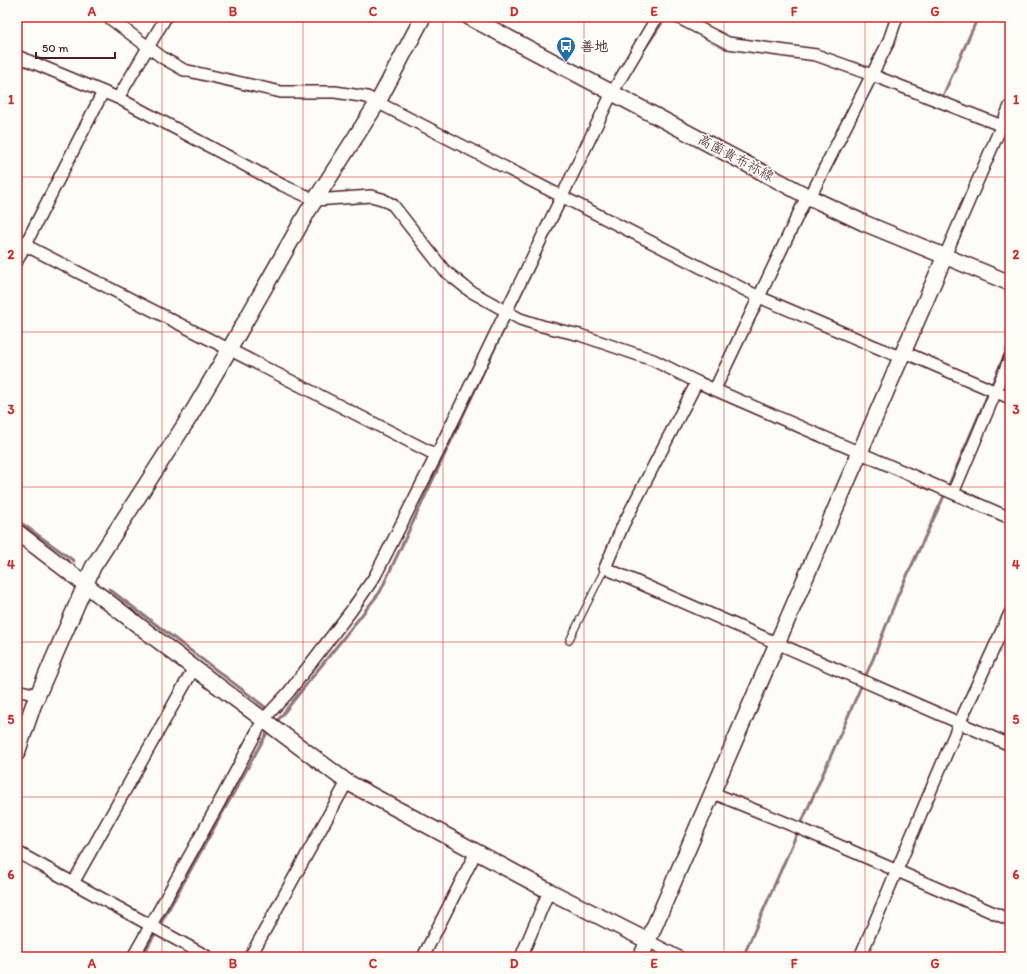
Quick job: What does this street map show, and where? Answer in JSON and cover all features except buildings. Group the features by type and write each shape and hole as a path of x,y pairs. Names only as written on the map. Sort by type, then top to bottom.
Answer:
{"street":[{"path":"108,17 148,47 184,70 281,92 348,93 368,97 759,297 1010,398"},
{"path":"118,98 166,17"},
{"path":"17,753 37,695 93,567 189,418 315,200 378,102 423,17"},
{"name":"高薗貴布祢線","path":"469,17 809,196 864,223 1010,283"},
{"path":"133,957 263,720 293,687 351,611 372,580 436,455 505,310 612,93 657,17"},
{"path":"677,17 728,43 816,55 1006,127"},
{"path":"715,389 809,196 888,43 897,17"},
{"path":"17,56 118,98 275,182 315,200 360,196 371,196 382,199 393,205 444,270 470,291 520,319 580,335 653,360 698,382 1010,518"},
{"path":"17,260 21,243 103,92"},
{"path":"641,957 713,793 828,522 903,355 944,256 1006,127 1010,106"},
{"path":"21,243 436,455"},
{"path":"949,491 993,390 1010,358"},
{"path":"698,382 623,525 605,568 1010,745"},
{"path":"17,532 194,668 347,782 549,891 679,957"},
{"path":"860,957 898,871 959,724 1010,613"},
{"path":"73,883 194,668"},
{"path":"17,690 37,695"},
{"path":"250,957 347,782"},
{"path":"713,793 799,828 1010,920"},
{"path":"17,852 208,957"},
{"path":"423,957 476,852"},
{"path":"521,957 549,891"}],"lane":[{"path":"569,641 605,568"}],"waterway":[{"path":"640,56 666,17"},
{"path":"942,98 978,17"},
{"path":"513,310 564,204"},
{"path":"278,720 380,592 508,320"},
{"path":"743,957 873,659 898,595 945,494 1010,342"},
{"path":"17,520 74,561"},
{"path":"109,589 265,707"},
{"path":"142,957 267,733"}],"place":[{"name":"善地","path":"566,63"}]}
